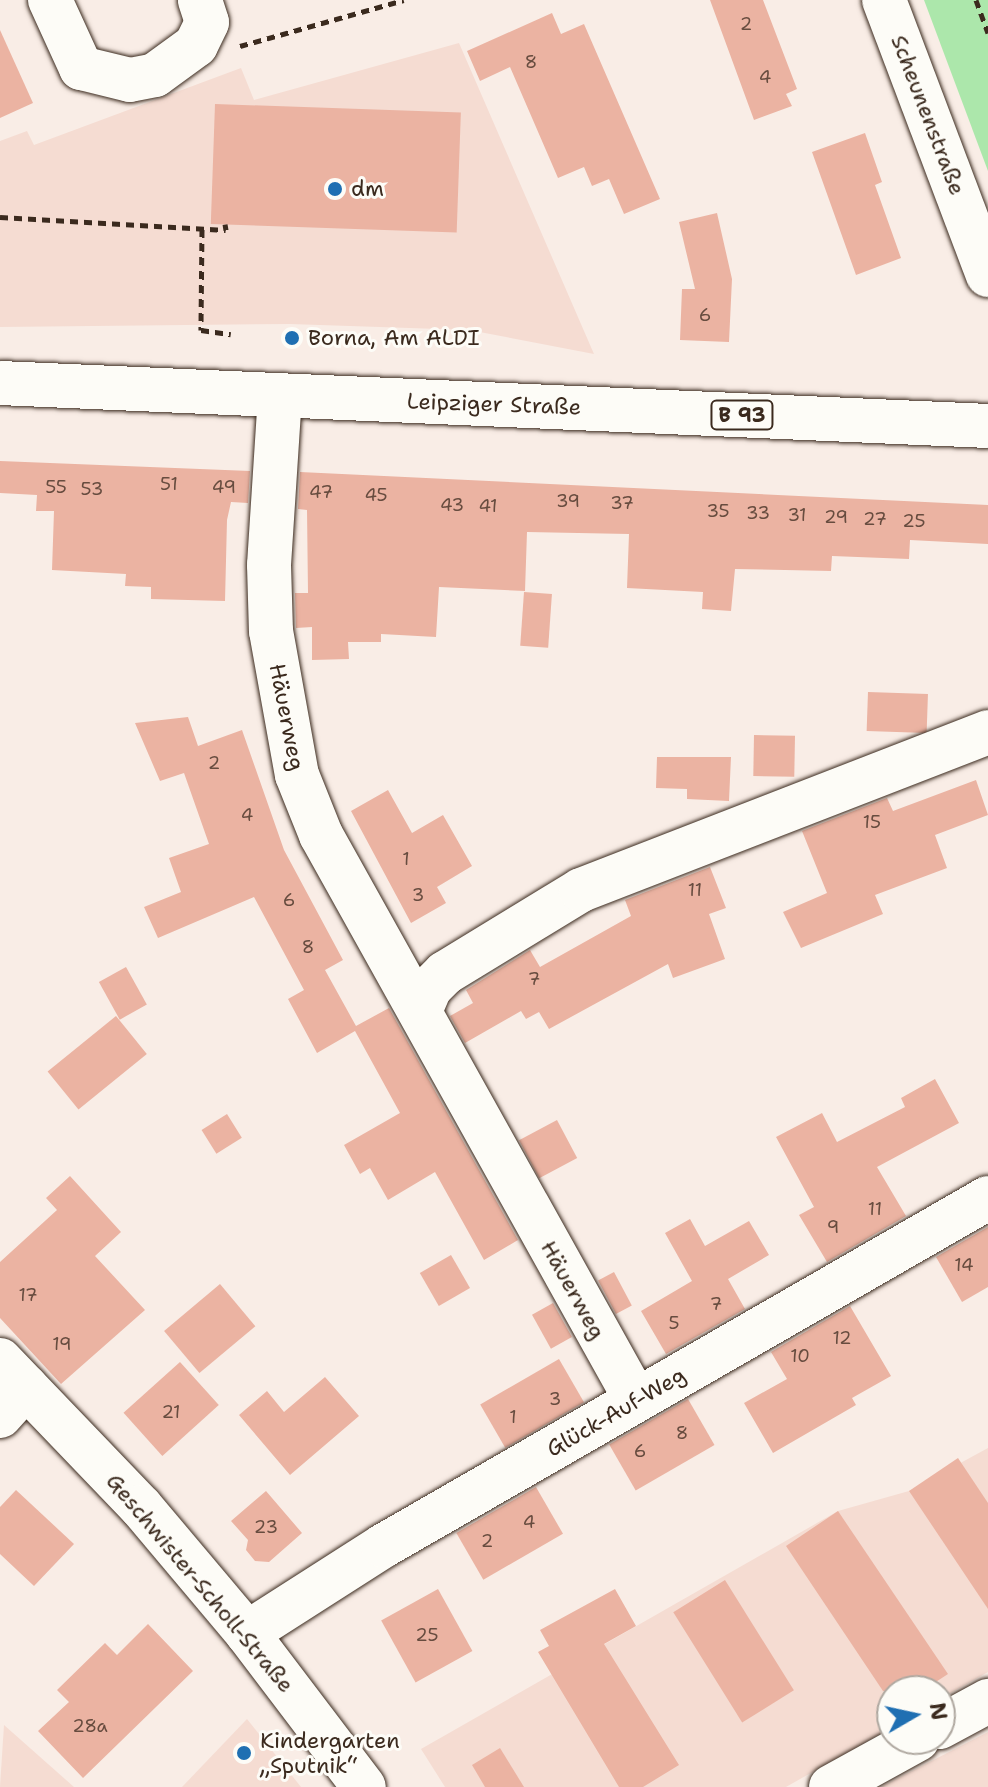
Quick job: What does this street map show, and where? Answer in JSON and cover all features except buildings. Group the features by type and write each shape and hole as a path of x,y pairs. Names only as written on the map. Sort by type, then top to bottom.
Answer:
{"street":[{"path":"50,0 81,68 105,78 130,80 166,69 196,45 204,11"},
{"name":"Scheunenstraße","path":"884,0 988,275"},
{"name":"Leipziger Straße","path":"0,383 988,426"},
{"name":"Häuerweg","path":"280,395 269,565 271,631 297,775 321,835 421,1009 636,1400"},
{"path":"421,1009 430,988 445,973 581,890 988,732"},
{"name":"Glück-Auf-Weg","path":"247,1633 383,1546 988,1198"},
{"name":"Geschwister-Scholl-Straße","path":"9,1388 141,1507 247,1633 364,1787"},
{"path":"956,1718 988,1701"},
{"path":"831,1787 889,1755"}],"path":[{"path":"204,11 218,51 404,0"},
{"path":"976,0 988,33"},
{"path":"0,217 226,230 225,224"},
{"path":"202,229 201,330 231,334"}],"shaded area":[{"path":"459,43 594,354 469,330 290,324 0,327 0,141 27,131 34,145 241,68 254,100"},
{"path":"988,1448 988,1672 956,1690 956,1675 876,1675 876,1736 786,1787 445,1787 421,1749 838,1511 909,1491"},
{"name":"Kindergarten „Sputnik“","path":"247,1719 301,1787 182,1787"},
{"path":"4,1725 74,1787 0,1787"},
{"path":"988,1732 988,1787 881,1787 943,1755 956,1755 956,1748"}],"green space":[{"path":"924,0 988,0 988,171"}],"place":[{"name":"dm","path":"335,189"},
{"name":"Borna, Am ALDI","path":"292,338"},
{"name":"Kindergarten „Sputnik“","path":"244,1753"}]}
